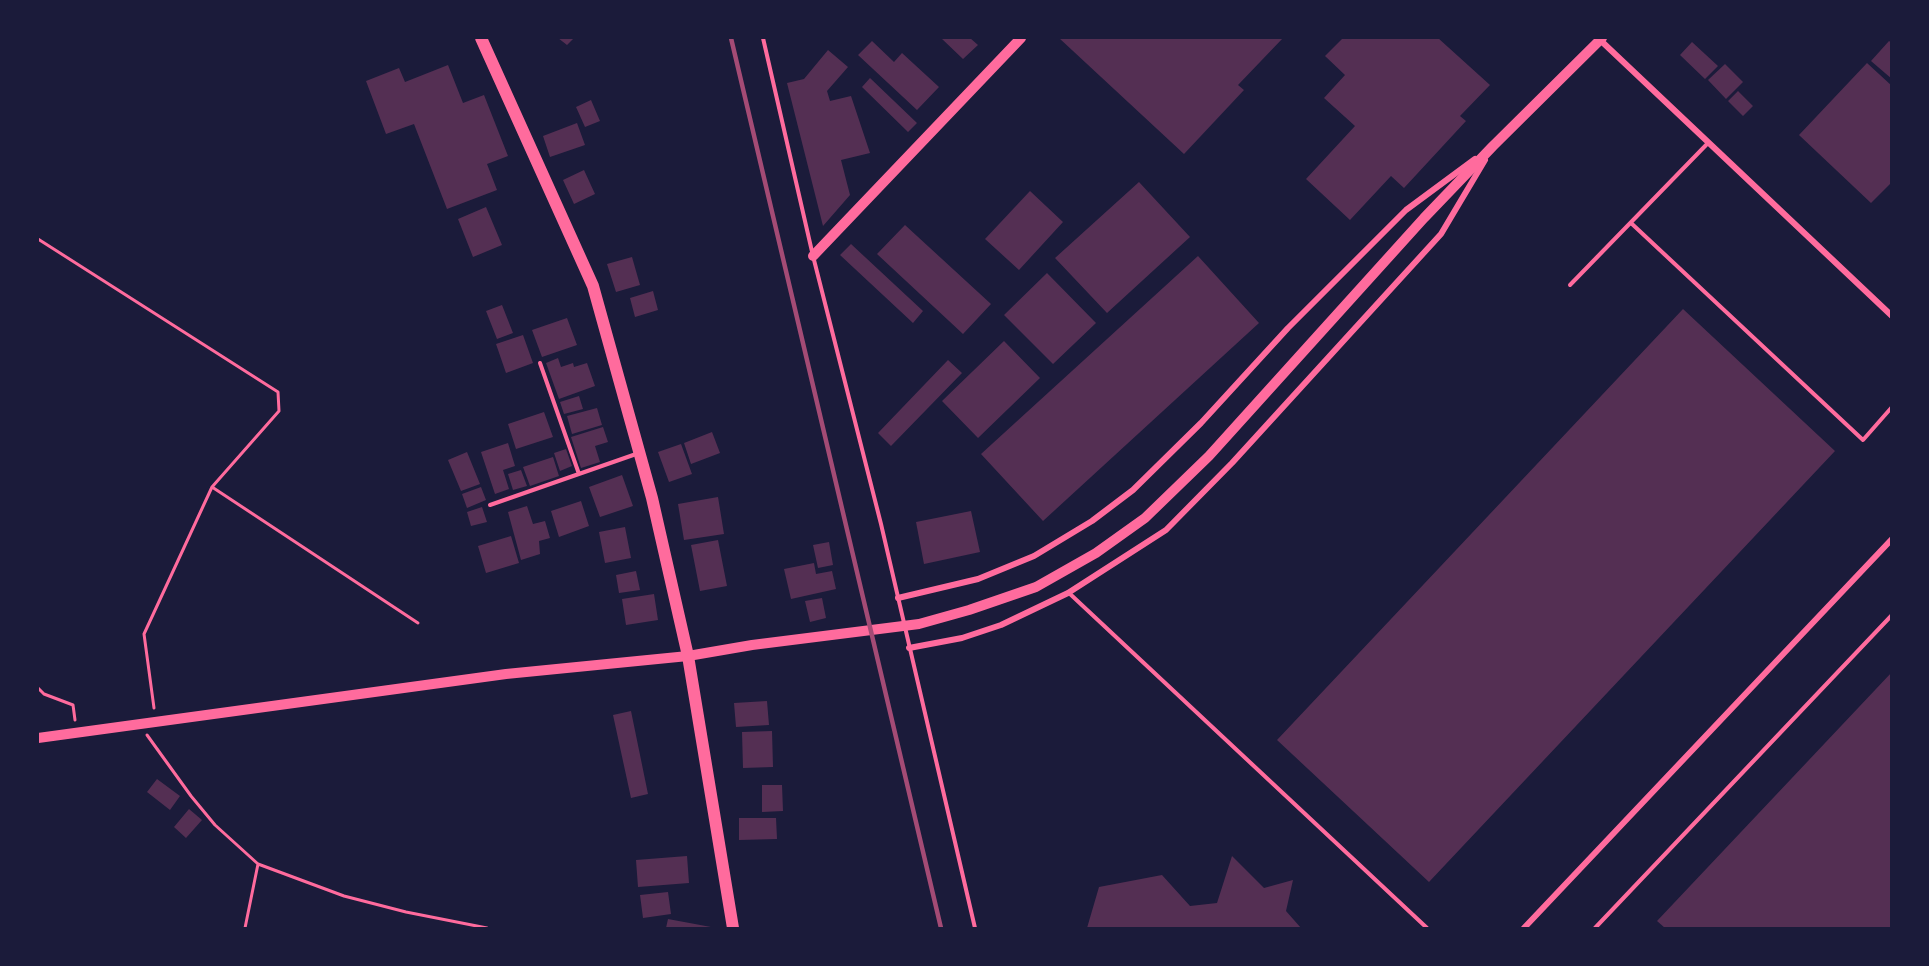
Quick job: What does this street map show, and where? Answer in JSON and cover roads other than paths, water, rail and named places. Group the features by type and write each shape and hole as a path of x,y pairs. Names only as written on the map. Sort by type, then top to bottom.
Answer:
{"main road":[{"path":"482,38 593,286 652,498 688,656 733,928"}],"street":[{"path":"813,256 1021,38"},
{"path":"38,738 506,674 688,656 752,645 919,624 969,610 1036,586 1096,554 1145,518 1209,456 1424,218 1600,38 1892,316"},
{"path":"909,648 962,638 1001,625 1068,593 1166,530 1232,463 1441,234 1493,146"},
{"path":"898,598 978,579 1034,556 1092,521 1133,490 1201,423 1288,328 1406,210 1493,146"},
{"path":"1524,928 1892,539"}],"lane":[{"path":"763,38 813,256 881,524 975,928"},
{"path":"1570,285 1708,143"},
{"path":"1631,223 1863,441 1892,407"},
{"path":"540,363 579,474"},
{"path":"490,505 639,453"},
{"path":"1068,593 1427,928"},
{"path":"1595,928 1892,615"}],"railway":[{"path":"731,38 941,928"}]}
